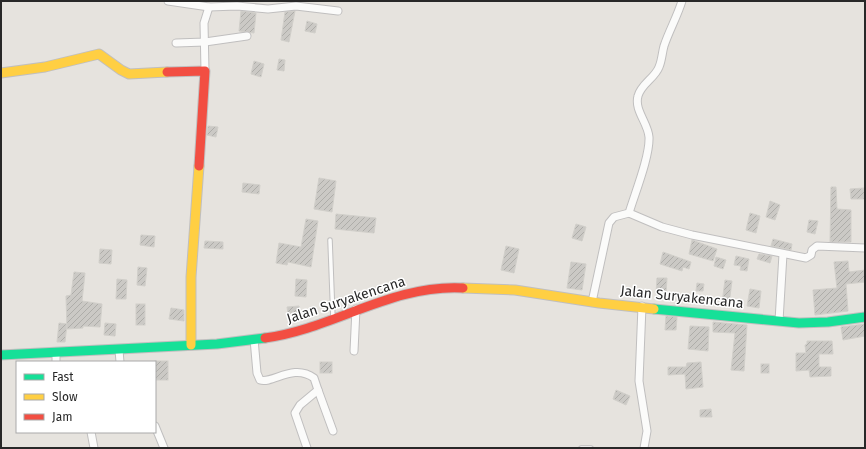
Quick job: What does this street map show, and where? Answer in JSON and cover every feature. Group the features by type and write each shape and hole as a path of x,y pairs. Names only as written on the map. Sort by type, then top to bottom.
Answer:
{"street":[{"path":"168,1 209,7 237,6 268,9 296,6 338,11"},
{"path":"629,213 647,150 649,137 648,130 639,107 639,92 659,68 664,45 678,15 682,1"},
{"path":"191,346 191,277 205,71 204,23 209,7"},
{"path":"176,43 205,42 247,36"},
{"path":"1,73 45,67 99,54 108,59 117,70 129,74 205,71"},
{"path":"592,302 609,223 614,217 629,213 662,226 692,235 724,240 806,258 811,255 814,248 817,246 865,248"},
{"path":"779,321 783,254"},
{"name":"Jalan Suryakencana","path":"1,355 56,357 119,350 191,346 254,339 303,331 333,320 356,309 395,296 429,289 451,287 515,290 592,302 779,321 823,323 865,318"},
{"path":"642,306 639,381 646,431 644,448"},
{"path":"354,352 356,309"},
{"path":"254,339 257,373 260,380 266,381 284,374 302,373 314,378 332,431"},
{"path":"119,350 120,361"},
{"path":"307,448 295,413 300,405 318,390"},
{"path":"156,428 164,448"},
{"path":"91,433 94,448"}],"lane":[{"path":"330,240 333,320"},
{"path":"580,448 591,448"}],"building":[{"path":"241,11 256,13 254,33 239,31"},
{"path":"295,11 289,42 281,40 285,12"},
{"path":"307,21 317,24 315,33 305,31"},
{"path":"279,59 285,60 284,71 277,70"},
{"path":"254,61 264,64 261,77 251,74"},
{"path":"208,126 218,127 216,137 207,135"},
{"path":"319,178 336,181 332,212 314,209"},
{"path":"243,183 260,185 259,194 242,192"},
{"path":"831,187 836,187 837,209 851,210 851,242 830,242"},
{"path":"864,188 865,199 851,199 850,189"},
{"path":"770,201 780,205 775,220 766,217"},
{"path":"750,213 760,216 756,233 746,230"},
{"path":"336,214 376,218 374,233 335,229"},
{"path":"306,219 318,221 311,267 288,262 287,265 276,263 279,243 301,247"},
{"path":"809,220 818,221 815,234 807,232"},
{"path":"576,224 586,227 582,241 572,238"},
{"path":"141,235 155,236 154,247 140,245"},
{"path":"773,239 792,244 791,250 771,246"},
{"path":"692,240 717,249 713,261 689,254"},
{"path":"205,241 223,242 223,249 204,248"},
{"path":"506,246 519,249 514,273 501,270"},
{"path":"100,249 112,250 111,264 99,263"},
{"path":"663,252 691,262 689,269 683,267 682,271 660,264"},
{"path":"759,254 772,256 770,263 757,259"},
{"path":"736,256 749,259 747,271 740,270 741,266 734,265"},
{"path":"716,257 726,260 723,269 714,266"},
{"path":"848,261 849,272 865,270 865,282 846,284 848,311 815,315 813,290 837,288 834,262"},
{"path":"571,262 586,264 582,290 567,288"},
{"path":"138,267 147,268 145,286 137,285"},
{"path":"74,272 85,273 82,301 102,304 100,327 83,326 83,328 67,329 66,296 71,295"},
{"path":"657,278 667,278 666,294 656,294"},
{"path":"117,279 127,280 126,299 116,299"},
{"path":"296,279 307,280 306,297 295,296"},
{"path":"725,280 732,281 729,304 722,303"},
{"path":"697,283 704,284 703,291 696,291"},
{"path":"750,289 761,291 759,308 747,306"},
{"path":"136,304 145,304 145,325 136,325"},
{"path":"299,306 300,314 288,314 287,307"},
{"path":"171,308 184,310 184,321 169,319"},
{"path":"666,316 677,317 676,330 665,330"},
{"path":"713,322 747,325 744,371 731,370 735,333 713,332"},
{"path":"59,323 67,324 65,342 57,342"},
{"path":"105,323 116,324 115,336 104,335"},
{"path":"865,324 865,336 843,340 841,327"},
{"path":"690,326 709,327 708,351 688,349"},
{"path":"807,341 832,341 833,354 819,354 819,367 831,367 831,376 810,377 809,370 796,371 796,353 806,353 805,345 807,344"},
{"path":"156,361 168,361 168,380 156,380"},
{"path":"320,362 332,362 332,373 320,373"},
{"path":"701,362 703,387 686,389 685,374 668,375 668,367 686,367 687,363"},
{"path":"761,364 769,364 769,373 761,373"},
{"path":"616,390 630,396 626,405 613,399"},
{"path":"711,409 712,417 700,417 700,410"}],"traffic: fast":[{"path":"654,309 799,323 828,322 865,317"},
{"path":"1,355 217,344 265,338"}],"traffic: slow":[{"path":"1,73 45,67 99,54 129,74 167,72"},
{"path":"191,345 191,277 199,166"},
{"path":"463,288 515,290 599,303 654,309"}],"traffic: jam":[{"path":"167,72 205,71 199,166"},
{"path":"265,338 315,326 387,300 412,293 437,289 463,288"}]}
